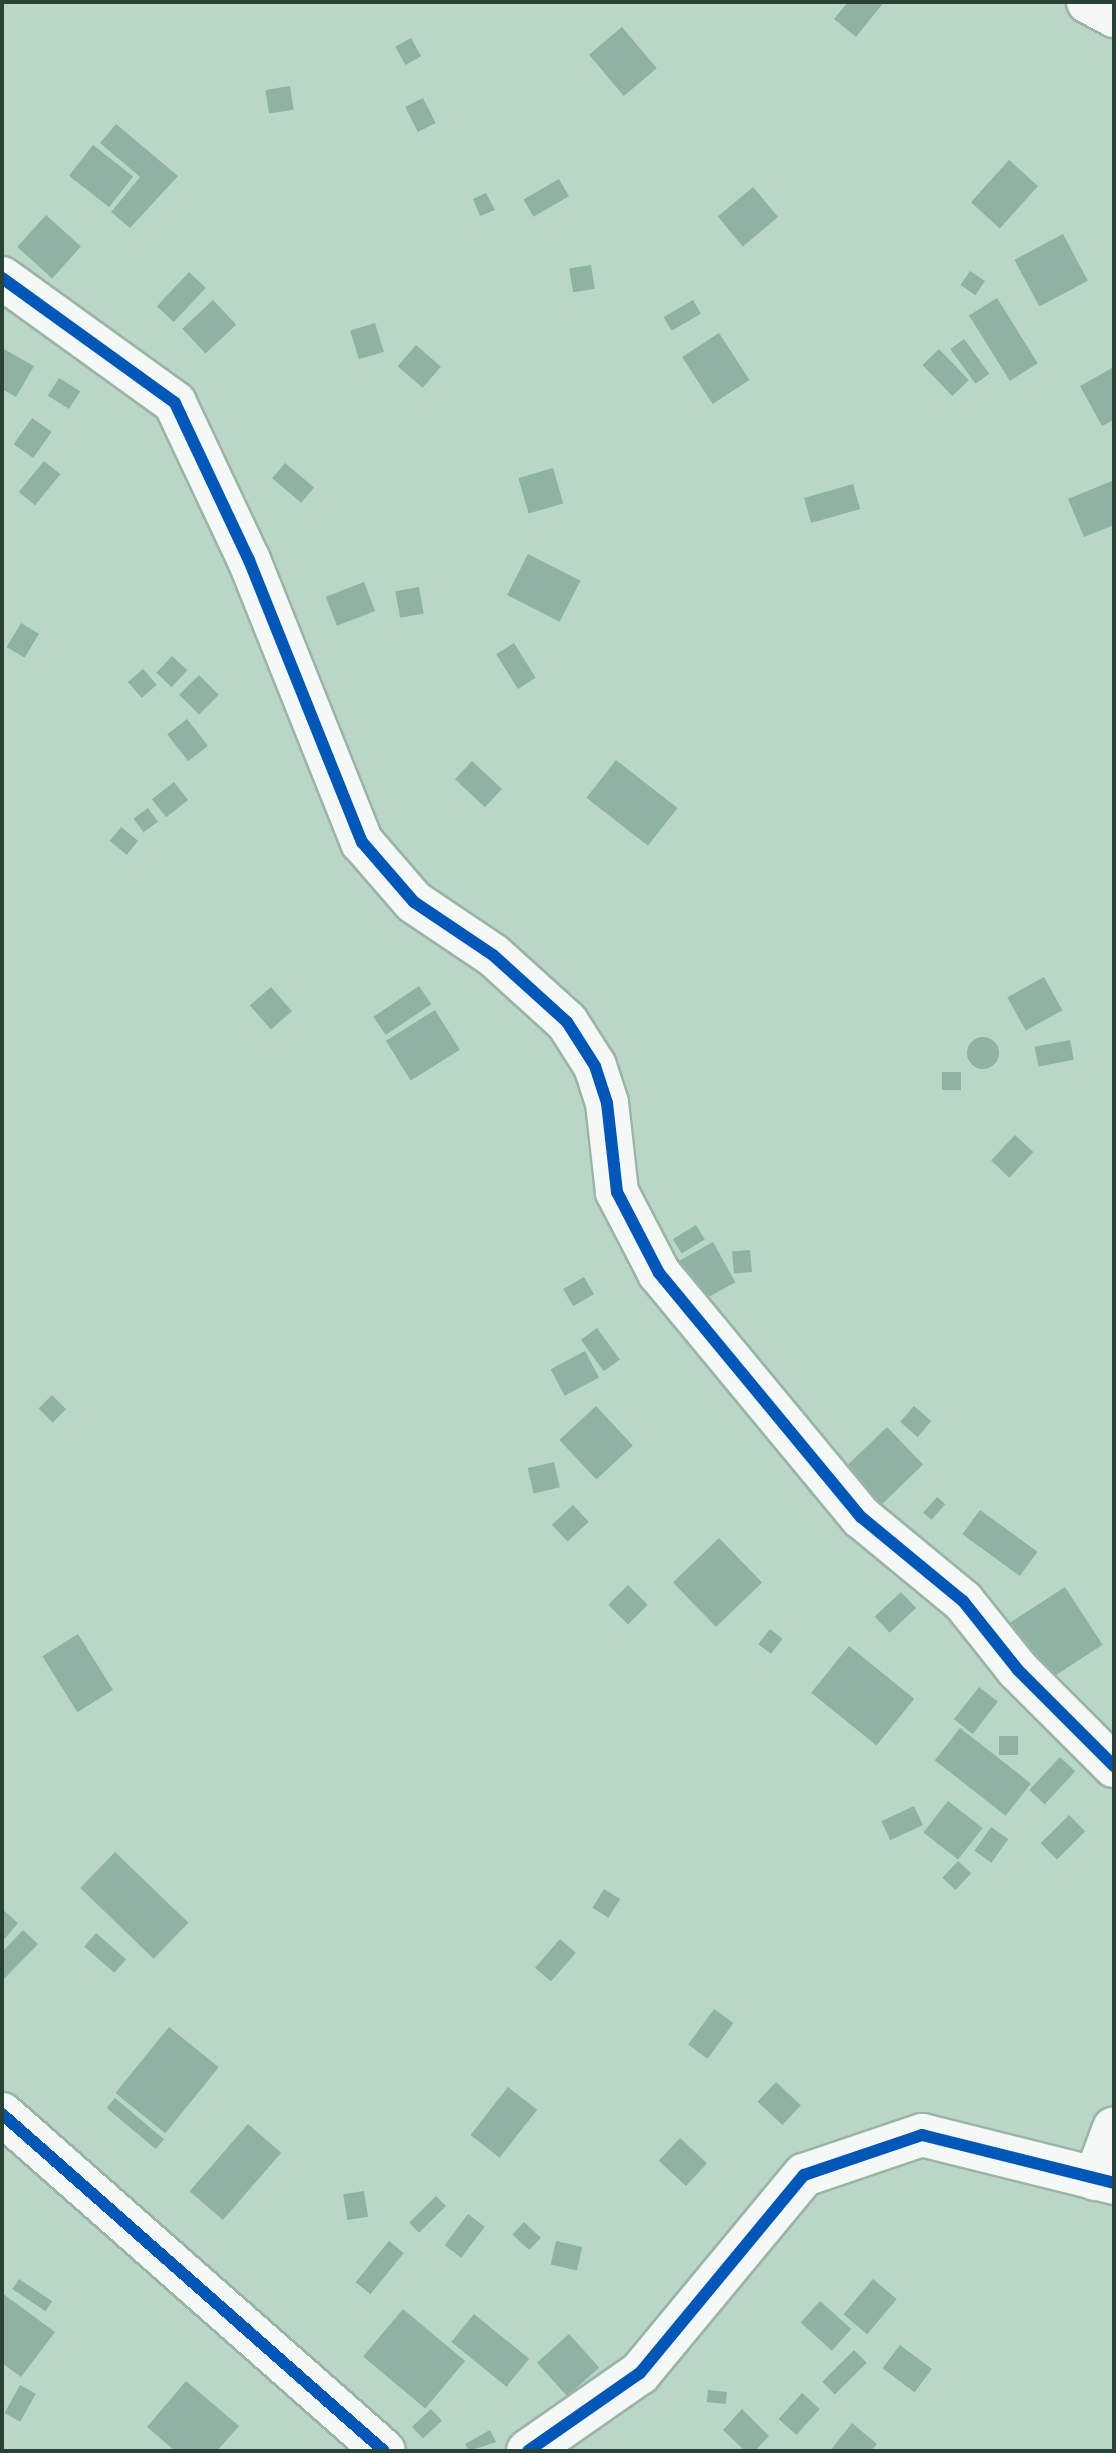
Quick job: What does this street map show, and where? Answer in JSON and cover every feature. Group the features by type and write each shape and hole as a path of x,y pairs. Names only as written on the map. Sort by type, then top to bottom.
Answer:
{"street":[{"path":"1088,2 1114,16"},
{"path":"2,278 175,403 249,560 362,842 414,902 493,955 567,1022 595,1066 607,1103 617,1192 659,1273 861,1517 963,1601 1018,1670 1114,1766"},
{"path":"2,2114 384,2451"},
{"path":"528,2451 640,2373 804,2175 922,2135 1104,2181 1114,2128"}],"building":[{"path":"848,2 884,2 856,37 834,19"},
{"path":"622,27 657,68 624,96 589,55"},
{"path":"411,38 421,56 405,65 395,47"},
{"path":"290,86 294,110 269,114 265,90"},
{"path":"423,98 436,123 418,132 405,107"},
{"path":"116,124 178,176 130,228 111,212 140,177 100,143"},
{"path":"93,145 133,176 109,207 69,176"},
{"path":"1009,160 1038,186 1000,228 971,202"},
{"path":"559,179 569,196 533,217 523,200"},
{"path":"753,187 778,217 743,246 718,217"},
{"path":"486,193 495,210 480,216 473,199"},
{"path":"46,215 81,246 52,278 17,247"},
{"path":"1063,234 1088,281 1039,307 1014,260"},
{"path":"591,265 595,289 573,292 569,268"},
{"path":"970,271 985,281 975,295 960,285"},
{"path":"189,272 206,288 174,322 157,306"},
{"path":"997,298 1038,363 1010,381 969,315"},
{"path":"213,300 236,325 205,354 182,329"},
{"path":"693,300 701,314 672,331 664,317"},
{"path":"375,323 384,352 359,359 350,331"},
{"path":"719,333 749,380 713,404 682,357"},
{"path":"964,339 989,374 976,384 950,349"},
{"path":"416,345 441,367 423,388 398,366"},
{"path":"2,348 34,366 16,397 2,389"},
{"path":"939,349 969,380 952,396 922,365"},
{"path":"1114,367 1114,420 1102,426 1080,386"},
{"path":"59,378 80,391 69,409 48,396"},
{"path":"32,418 52,432 33,458 14,444"},
{"path":"44,461 60,474 35,505 19,492"},
{"path":"285,463 314,487 301,503 272,478"},
{"path":"553,468 563,504 529,513 518,478"},
{"path":"1114,480 1114,525 1084,537 1068,499"},
{"path":"853,484 860,509 811,523 804,498"},
{"path":"528,554 581,581 560,622 507,595"},
{"path":"364,582 375,611 337,626 326,597"},
{"path":"419,587 424,614 400,618 395,591"},
{"path":"21,623 39,634 25,658 7,647"},
{"path":"514,643 536,678 518,689 496,654"},
{"path":"172,656 187,670 172,687 156,673"},
{"path":"143,669 157,685 142,698 128,682"},
{"path":"199,675 219,695 199,715 179,695"},
{"path":"187,719 208,746 188,761 167,734"},
{"path":"616,760 677,808 648,846 586,798"},
{"path":"472,761 502,789 485,807 455,779"},
{"path":"174,782 188,800 166,817 152,799"},
{"path":"148,808 158,822 143,832 133,819"},
{"path":"121,827 138,841 127,855 110,841"},
{"path":"1044,977 1062,1010 1026,1031 1007,997"},
{"path":"419,986 431,1004 386,1035 373,1017"},
{"path":"271,987 292,1011 271,1030 250,1005"},
{"path":"435,1010 460,1050 411,1081 386,1041"},
{"path":"983,1037 994,1042 999,1053 994,1064 983,1069 972,1064 967,1053 972,1042"},
{"path":"1070,1040 1074,1060 1038,1067 1035,1047"},
{"path":"942,1072 961,1072 961,1090 942,1090"},
{"path":"1015,1135 1033,1152 1009,1178 991,1161"},
{"path":"696,1225 705,1240 682,1253 673,1239"},
{"path":"713,1242 735,1282 701,1301 679,1261"},
{"path":"750,1250 752,1272 734,1273 732,1252"},
{"path":"584,1277 594,1294 573,1306 563,1289"},
{"path":"597,1328 620,1360 604,1371 581,1340"},
{"path":"585,1351 599,1377 565,1396 551,1369"},
{"path":"52,1395 66,1409 53,1423 39,1408"},
{"path":"596,1406 633,1445 596,1480 559,1440"},
{"path":"914,1406 931,1421 918,1437 900,1422"},
{"path":"887,1427 923,1464 879,1507 842,1470"},
{"path":"554,1462 560,1487 534,1493 528,1468"},
{"path":"937,1497 945,1504 932,1520 923,1513"},
{"path":"573,1505 589,1522 567,1542 552,1525"},
{"path":"980,1510 1037,1552 1020,1576 962,1534"},
{"path":"719,1538 762,1583 716,1627 673,1582"},
{"path":"628,1585 648,1605 628,1625 608,1605"},
{"path":"1065,1587 1103,1645 1046,1681 1009,1623"},
{"path":"901,1592 916,1608 890,1633 875,1617"},
{"path":"770,1629 783,1639 771,1654 758,1644"},
{"path":"78,1634 113,1690 77,1712 42,1656"},
{"path":"849,1646 914,1699 877,1745 811,1693"},
{"path":"979,1687 998,1702 973,1734 954,1719"},
{"path":"960,1728 1031,1783 1006,1816 935,1760"},
{"path":"999,1736 1018,1736 1018,1755 999,1755"},
{"path":"1060,1757 1075,1771 1045,1804 1029,1790"},
{"path":"948,1801 983,1828 958,1860 923,1833"},
{"path":"914,1806 923,1825 890,1840 881,1821"},
{"path":"1069,1815 1085,1831 1057,1860 1041,1843"},
{"path":"991,1827 1008,1839 992,1863 974,1851"},
{"path":"115,1852 188,1923 154,1959 80,1888"},
{"path":"958,1861 971,1873 955,1890 942,1878"},
{"path":"604,1889 620,1899 608,1918 592,1908"},
{"path":"2,1909 18,1923 2,1942"},
{"path":"23,1930 38,1944 2,1981 2,1952"},
{"path":"96,1933 126,1959 114,1973 84,1947"},
{"path":"560,1939 576,1953 551,1981 535,1968"},
{"path":"714,2009 733,2023 708,2059 688,2045"},
{"path":"169,2027 219,2067 165,2133 116,2093"},
{"path":"776,2082 801,2105 782,2125 758,2102"},
{"path":"508,2087 537,2110 500,2158 470,2135"},
{"path":"115,2098 164,2139 156,2149 107,2108"},
{"path":"248,2124 281,2153 223,2220 190,2191"},
{"path":"680,2138 707,2163 686,2186 659,2161"},
{"path":"364,2191 368,2217 347,2220 343,2194"},
{"path":"436,2196 446,2206 419,2233 409,2223"},
{"path":"468,2214 485,2227 461,2258 445,2245"},
{"path":"524,2222 541,2238 529,2250 512,2234"},
{"path":"389,2241 404,2253 370,2294 356,2282"},
{"path":"556,2241 582,2247 577,2270 551,2264"},
{"path":"19,2279 52,2301 45,2311 12,2289"},
{"path":"873,2279 897,2299 867,2334 843,2314"},
{"path":"2,2293 55,2332 21,2377 2,2363"},
{"path":"820,2301 851,2329 832,2351 801,2323"},
{"path":"403,2309 465,2361 425,2409 363,2356"},
{"path":"474,2314 529,2359 507,2387 451,2342"},
{"path":"569,2334 599,2367 567,2396 537,2363"},
{"path":"900,2345 932,2369 914,2392 883,2368"},
{"path":"854,2350 867,2363 835,2395 822,2382"},
{"path":"186,2381 239,2426 217,2451 175,2451 147,2427"},
{"path":"20,2385 36,2394 20,2422 4,2413"},
{"path":"708,2390 727,2392 726,2404 707,2402"},
{"path":"802,2393 820,2409 796,2435 779,2419"},
{"path":"431,2409 442,2421 423,2438 412,2427"},
{"path":"742,2409 769,2436 755,2451 745,2451 723,2430"},
{"path":"852,2423 877,2444 871,2451 830,2451"},
{"path":"490,2430 496,2442 469,2451 465,2444"}],"cycle path":[{"path":"2,278 175,403 249,560 362,842 414,902 493,955 567,1022 595,1066 607,1103 617,1192 659,1273 861,1517 963,1601 1018,1670 1114,1766"},
{"path":"2,2114 384,2451"},
{"path":"528,2451 640,2373 804,2175 922,2135 1114,2183"}]}
